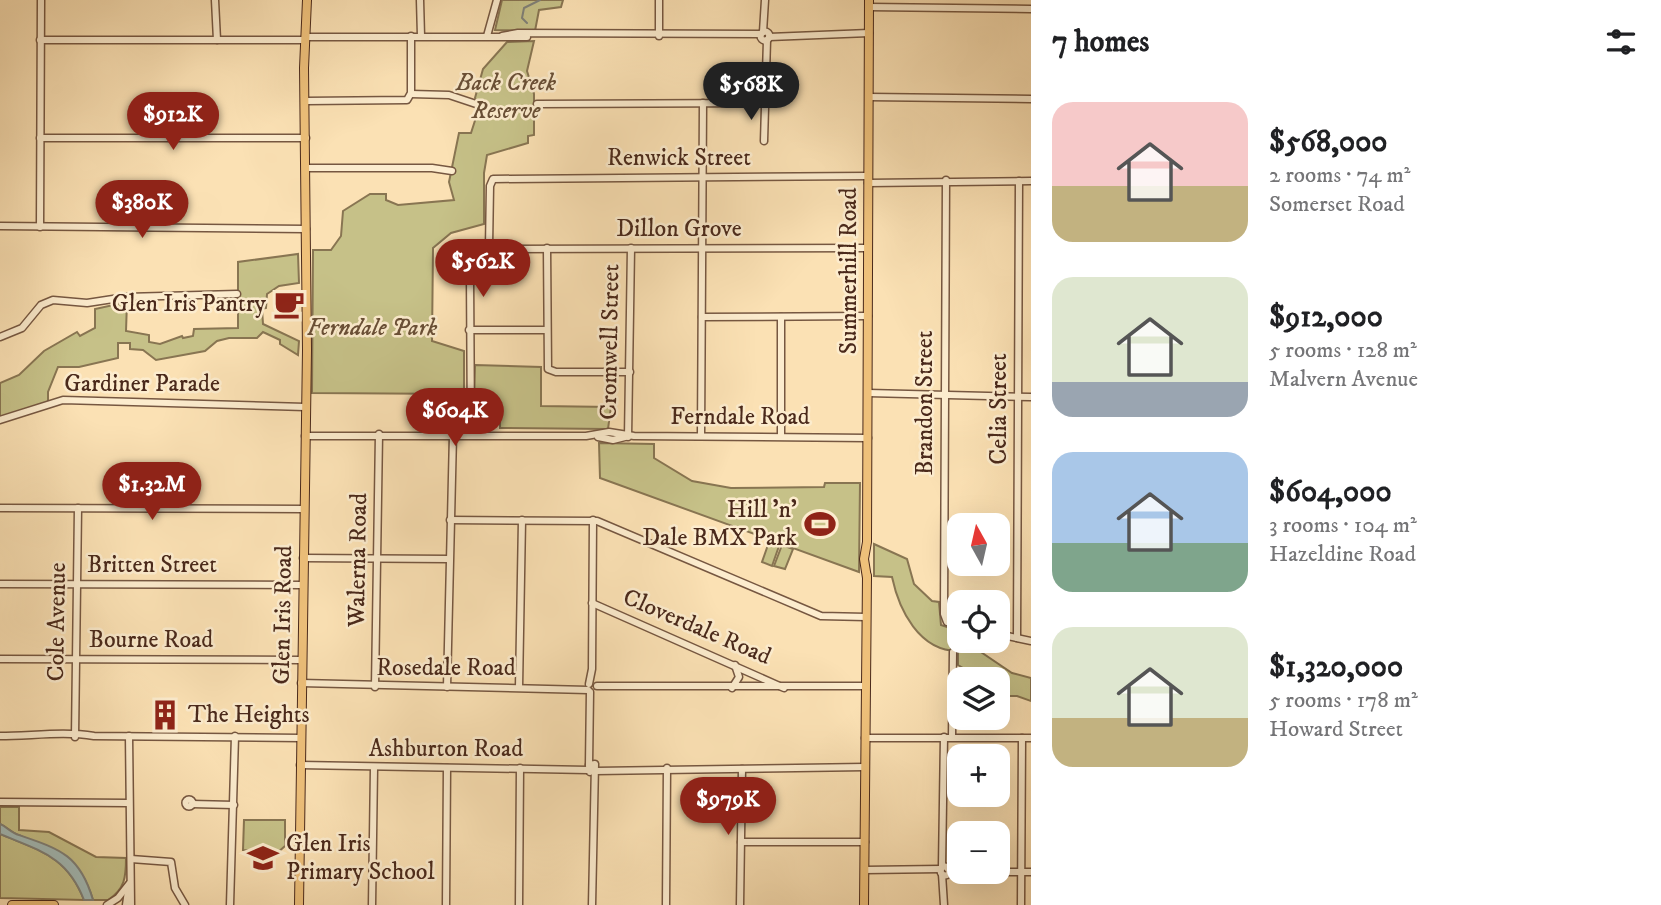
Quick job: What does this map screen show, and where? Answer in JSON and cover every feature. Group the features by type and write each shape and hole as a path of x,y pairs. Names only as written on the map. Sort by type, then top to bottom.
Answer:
{"main road":[{"name":"Glen Iris Road","path":"299,905 306,368 307,0"},
{"name":"Summerhill Road","path":"864,905 869,4"},
{"name":"Glen Iris Road","path":"306,101 304,53 307,36"},
{"path":"12,905 54,905"}],"street":[{"path":"40,226 41,0"},
{"path":"215,0 215,40"},
{"path":"421,0 421,36"},
{"path":"487,36 496,0"},
{"path":"659,0 659,36"},
{"path":"764,141 765,0"},
{"path":"869,4 1031,9"},
{"path":"40,40 502,36 514,33 536,36 869,35"},
{"path":"411,36 411,94"},
{"path":"306,101 403,101 411,94 449,95 476,104"},
{"path":"869,97 1031,99"},
{"path":"701,436 703,103"},
{"path":"537,104 764,103"},
{"path":"40,138 306,138"},
{"path":"306,168 432,168 452,171"},
{"name":"Renwick Street","path":"489,249 491,181 702,177 1031,181"},
{"name":"Brandon Street","path":"946,180 944,614 947,618"},
{"name":"Celia Street","path":"1017,638 1019,181"},
{"path":"0,226 306,227"},
{"path":"547,248 548,369 556,372 630,372"},
{"name":"Cromwell Street","path":"630,436 631,248"},
{"name":"Dillon Grove","path":"489,249 868,248"},
{"path":"468,435 471,269 489,249"},
{"path":"0,337 22,328 41,305 53,300 92,303 126,297 237,294"},
{"path":"702,317 868,317"},
{"path":"781,317 781,436"},
{"path":"469,330 547,330"},
{"path":"868,396 1031,397"},
{"name":"Gardiner Parade","path":"0,420 63,400 305,404"},
{"name":"Ferndale Road","path":"305,434 586,436 610,432 630,436 867,435"},
{"name":"Walerna Road","path":"375,687 379,434"},
{"path":"447,687 451,435"},
{"path":"0,508 304,509"},
{"name":"Cole Avenue","path":"75,734 78,508"},
{"path":"450,520 593,520 818,615 866,617"},
{"path":"519,687 522,520"},
{"path":"592,905 593,520"},
{"path":"303,558 449,559"},
{"name":"Britten Street","path":"0,584 303,585"},
{"name":"Cloverdale Road","path":"592,603 784,688"},
{"path":"1010,637 1031,641"},
{"path":"944,905 953,653"},
{"name":"Bourne Road","path":"0,659 302,660"},
{"path":"732,688 739,677 734,664"},
{"name":"Rosedale Road","path":"301,686 866,688"},
{"path":"0,736 301,736"},
{"path":"128,905 131,882 129,736"},
{"path":"230,905 235,736"},
{"path":"865,736 1031,738"},
{"path":"1021,905 1023,738"},
{"name":"Ashburton Road","path":"300,768 865,769"},
{"path":"372,905 374,768"},
{"path":"446,905 447,768"},
{"path":"519,905 520,768"},
{"path":"666,905 667,768"},
{"path":"740,905 742,769"},
{"path":"0,802 128,803"},
{"path":"192,804 234,805"},
{"path":"741,842 865,842"},
{"path":"131,859 171,862 174,888 185,905"},
{"path":"864,870 944,871"},
{"path":"1010,872 1031,872"},
{"path":"107,905 118,898 131,882"}],"green space":[{"name":"Back Creek Reserve","path":"502,0 563,0 561,7 539,10 535,31 495,30"},
{"name":"Ferndale Park","path":"534,41 527,71 534,94 534,135 528,136 528,143 487,155 484,173 484,224 451,233 433,248 432,341 464,351 464,394 312,393 313,250 331,250 341,236 343,211 370,194 386,194 386,200 398,205 454,200 449,182 459,133 471,133 479,108 475,98 483,69 507,42"},
{"path":"298,254 299,283 279,286 267,294 266,308 262,309 263,324 299,341 298,355 280,344 280,340 263,332 257,338 229,338 217,341 205,351 156,360 143,350 130,349 130,343 118,343 118,358 79,367 58,367 48,392 48,402 0,417 0,383 19,375 44,351 77,332 80,336 95,328 95,309 127,302 126,331 149,335 149,342 160,344 182,336 193,336 194,329 238,328 238,262"},
{"path":"475,365 541,367 541,406 611,407 608,429 500,428 500,405 474,396"},
{"path":"599,443 654,444 654,458 692,481 731,488 824,487 825,483 860,483 859,572 600,478"},
{"path":"769,542 779,546 772,566 762,562"},
{"path":"874,544 907,559 914,584 932,601 939,602 941,625 947,627 947,649 932,644 913,626 900,602 892,577 874,576"},
{"path":"782,545 793,549 785,569 774,566"},
{"path":"958,653 982,653 1003,667 961,667 958,665"},
{"path":"1010,672 1031,678 1031,701 1010,696"},
{"path":"0,807 19,807 19,830 49,832 96,857 126,858 125,877 121,887 108,900 93,900 88,885 74,864 55,851 0,824"},
{"path":"244,820 285,820 285,846 267,862 264,860 264,851 243,850"},
{"path":"0,834 40,851 60,864 77,885 84,900 0,898"}],"water":[{"path":"0,824 16,834 57,850 75,863 93,900 84,900 69,874 51,857 0,834"}],"waterway":[{"path":"527,23 522,18 524,8 540,0"}],"place":[{"name":"Glen Iris Pantry","path":"289,304"},
{"name":"Hill 'n' Dale BMX Park","path":"820,524"},
{"name":"The Heights","path":"165,715"},
{"name":"Glen Iris Primary School","path":"263,858"}]}
